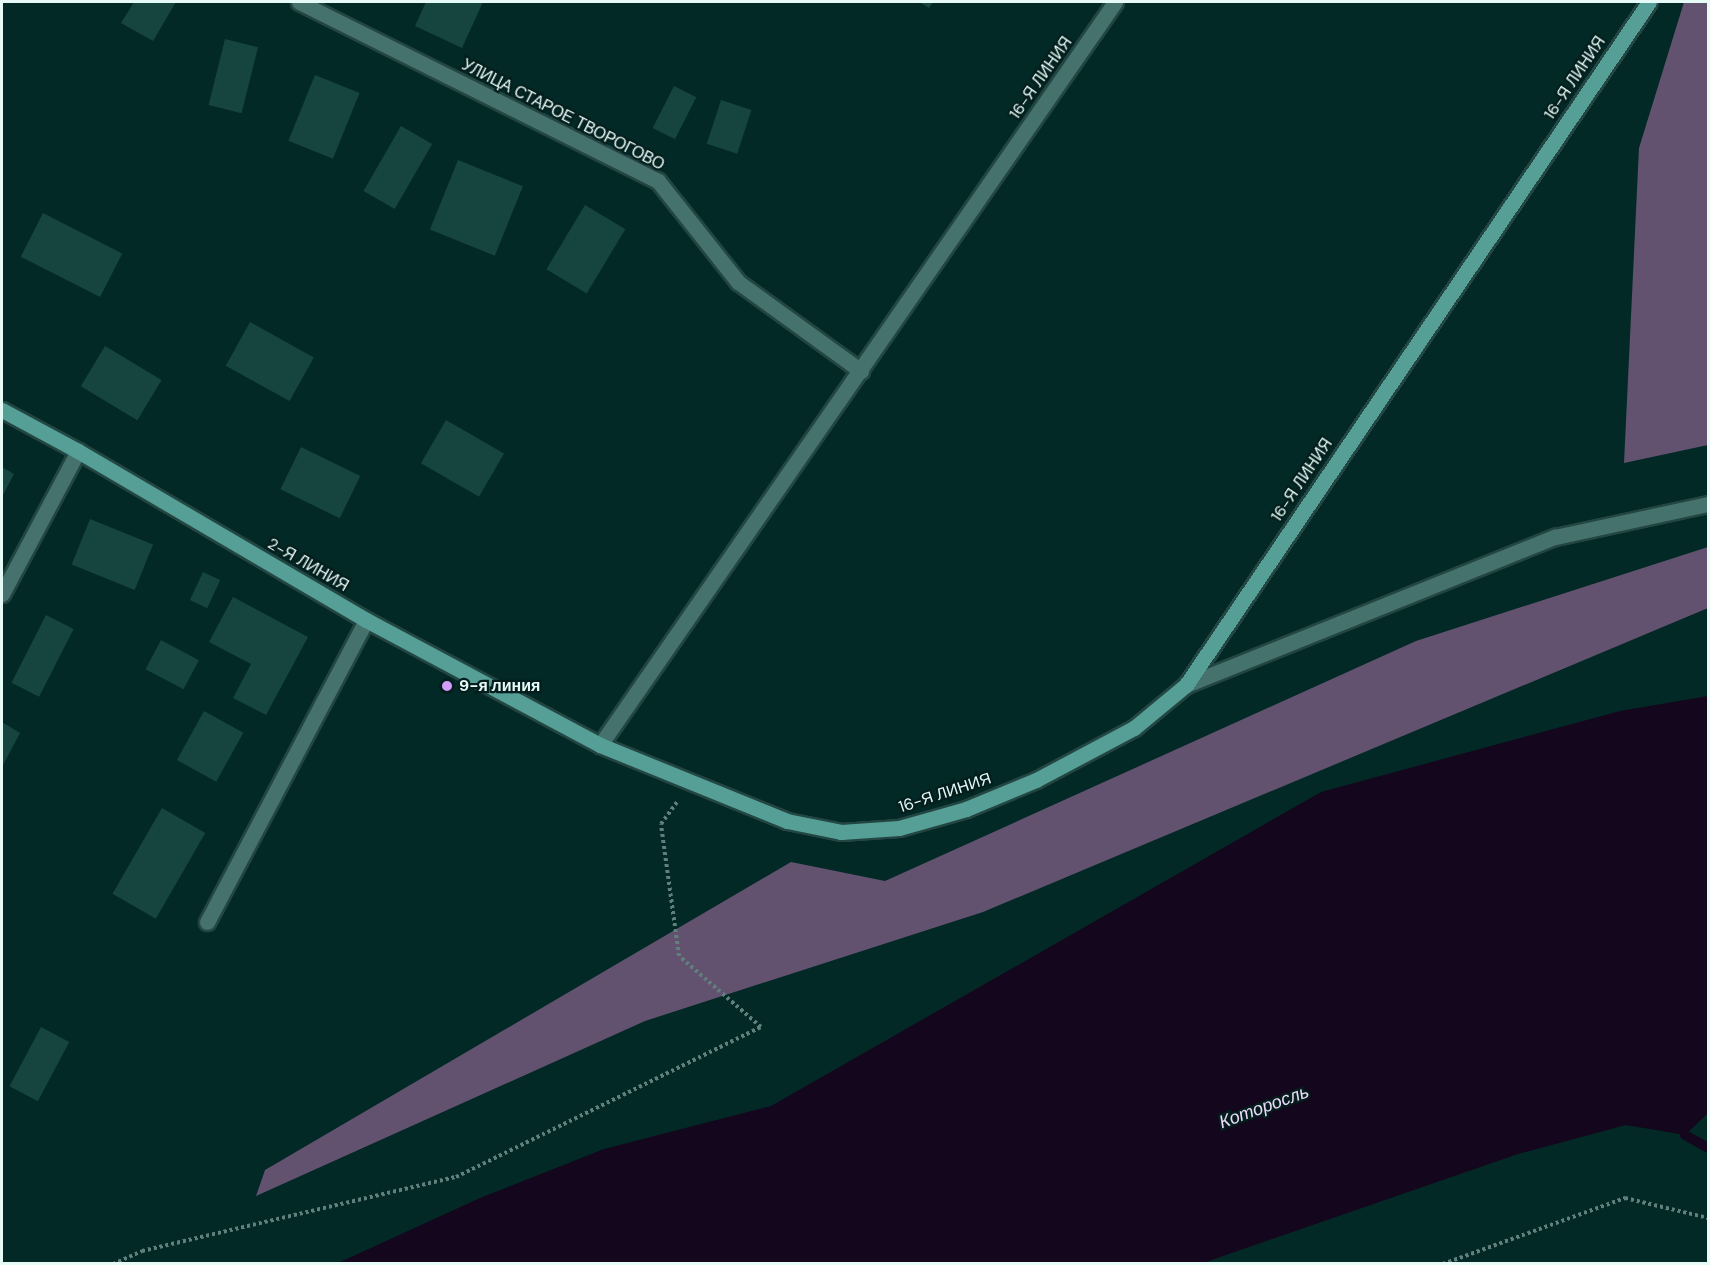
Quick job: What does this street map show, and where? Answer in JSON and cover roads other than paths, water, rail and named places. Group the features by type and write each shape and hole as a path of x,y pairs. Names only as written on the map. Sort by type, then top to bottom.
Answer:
{"street":[{"name":"УЛИЦА СТАРОЕ ТВОРОГОВО","path":"299,2 658,181 738,282 861,371"},
{"name":"16-Я ЛИНИЯ","path":"1115,2 600,745 690,784 787,821 841,832 899,828 966,809 1036,780 1134,728 1186,685 1649,2"},
{"name":"2-Я ЛИНИЯ","path":"2,410 78,451 366,620 600,745"},
{"path":"2,594 78,451"},
{"path":"1186,685 1555,537 1708,504"},
{"path":"207,922 366,620"}],"water":[{"name":"Которосль","path":"1708,696 1708,1113 1685,1135 1626,1125 1518,1154 1203,1263 338,1263 480,1198 604,1149 771,1106 1321,792 1620,711"}],"waterway":[{"path":"1685,1135 1708,1148"}],"place":[{"name":"9-я линия","path":"447,686"}]}
